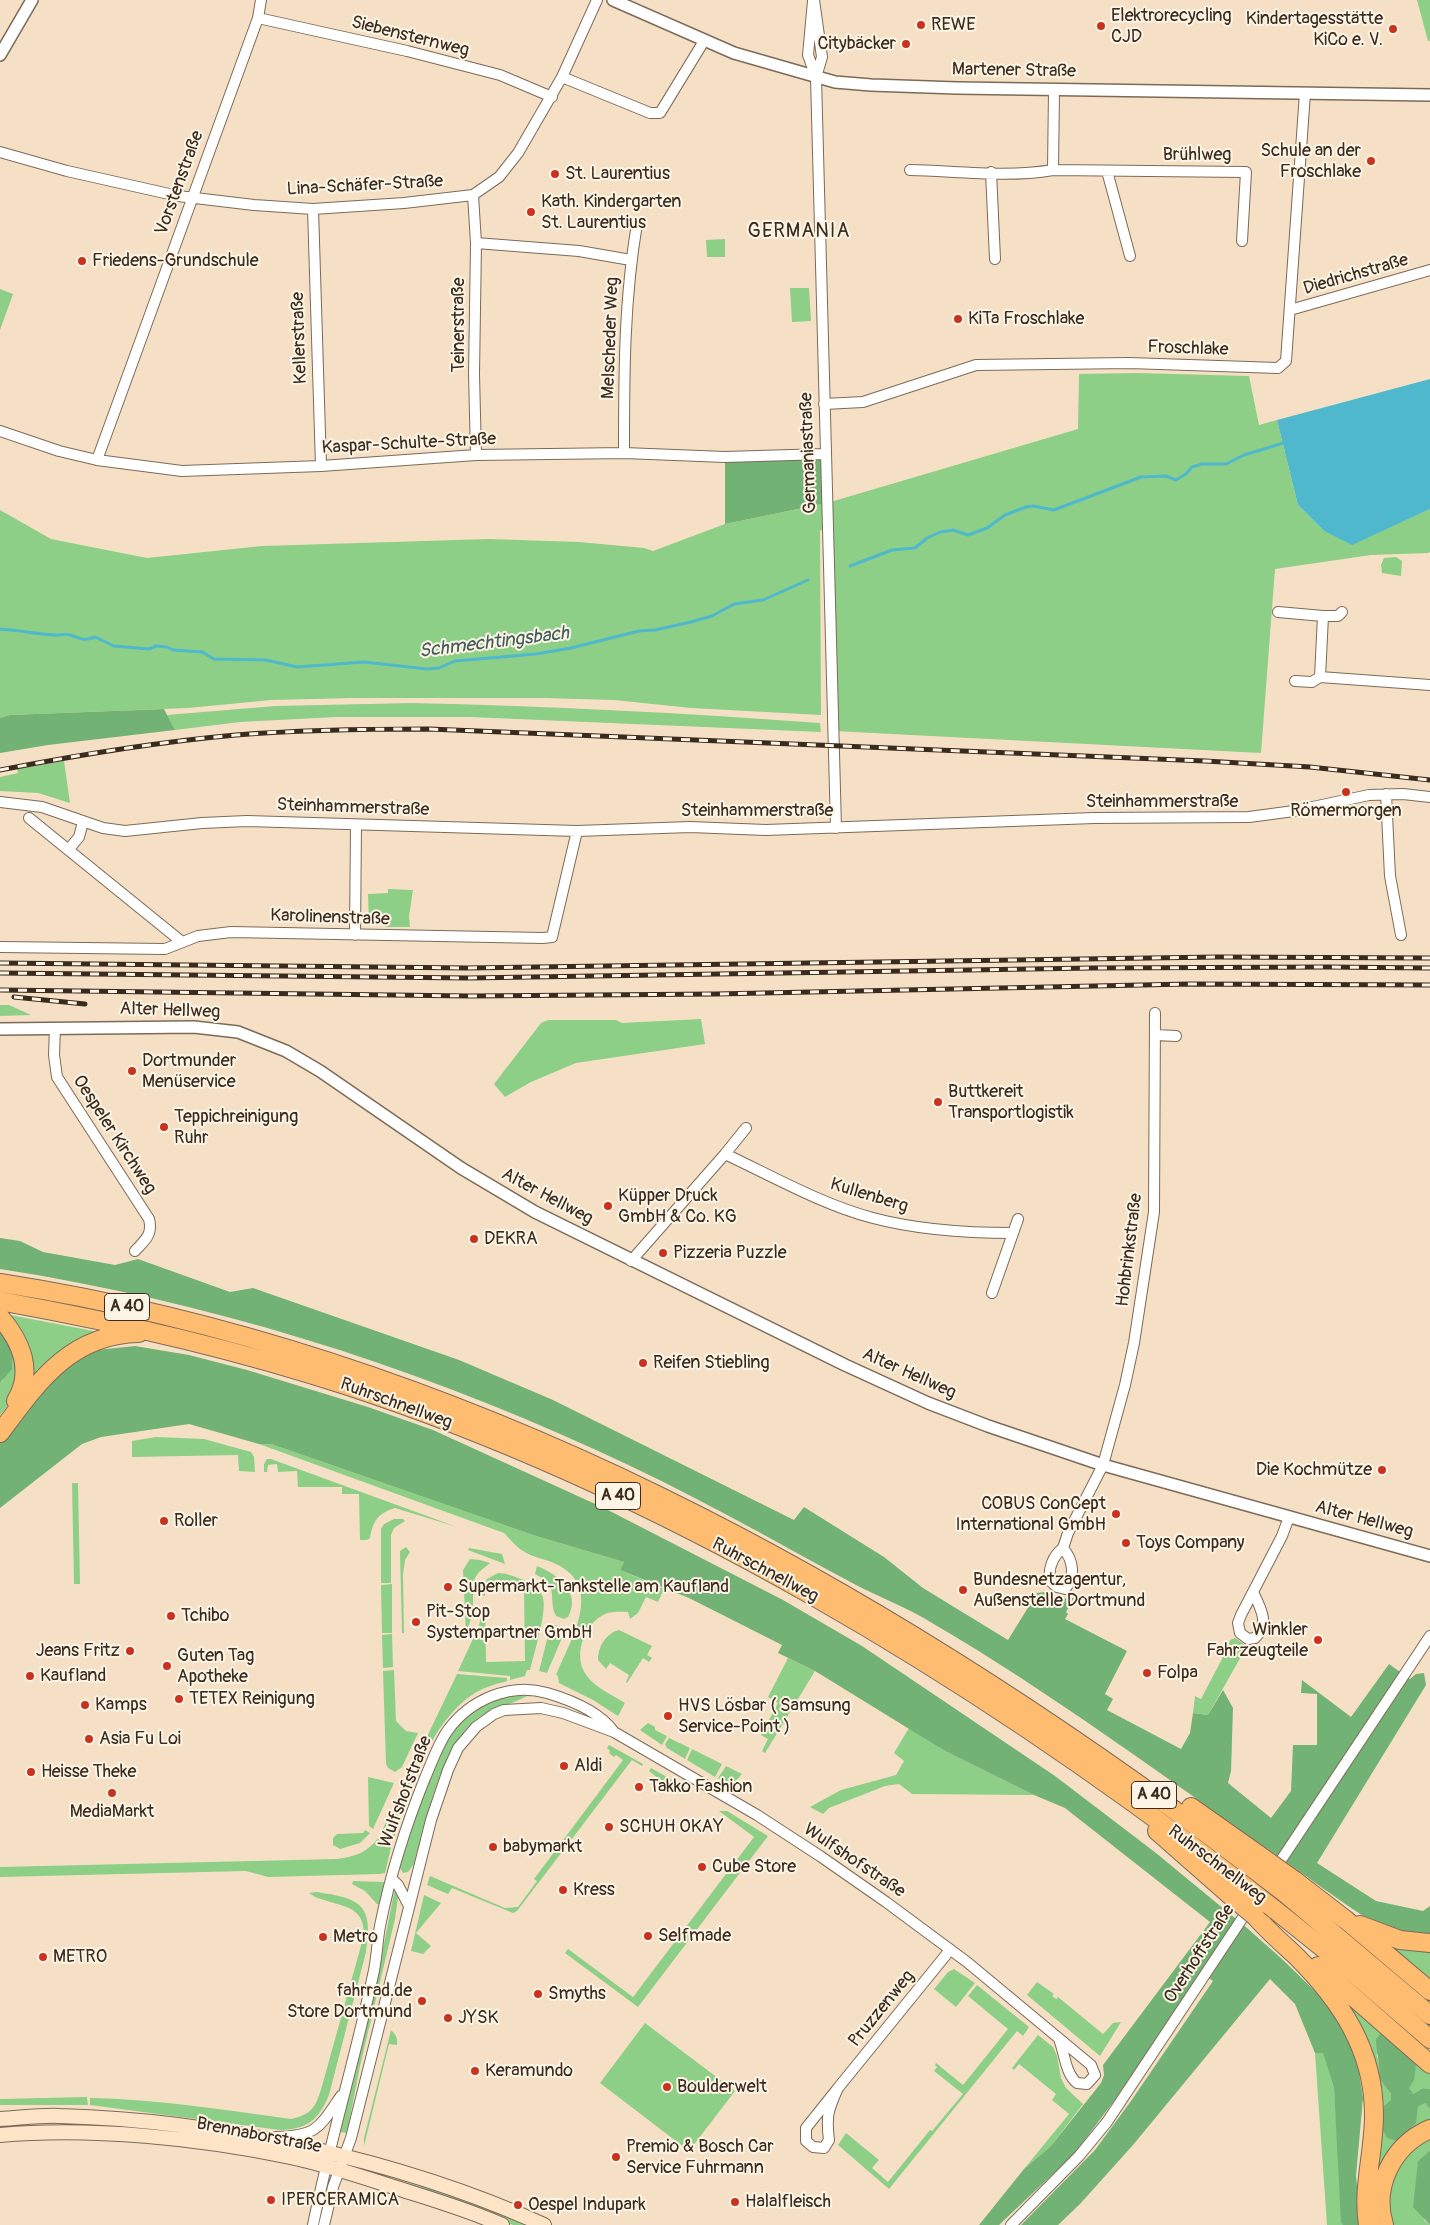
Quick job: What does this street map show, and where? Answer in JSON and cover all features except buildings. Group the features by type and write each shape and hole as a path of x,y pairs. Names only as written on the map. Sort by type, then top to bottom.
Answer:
{"highway":[{"name":"Ruhrschnellweg","path":"0,1283 147,1311 248,1337 371,1375 502,1425 647,1489 765,1550 947,1656 1055,1726 1289,1886 1430,2015"},
{"name":"Ruhrschnellweg","path":"0,1302 81,1316 173,1337 291,1368 386,1400 497,1442 627,1500 745,1560 859,1624 969,1691 1102,1780 1237,1890 1264,1918 1344,1965 1430,2039"},
{"path":"0,1318 12,1332 21,1348 25,1372 23,1386 19,1395 0,1423"},
{"path":"0,1433 42,1379 62,1360 80,1348 101,1339 125,1334 151,1334 173,1337"},
{"path":"1289,1886 1309,1892 1345,1916 1372,1930 1400,1940 1430,1943"},
{"path":"1309,1892 1430,1991"},
{"path":"1264,1918 1430,2064"},
{"path":"1264,1918 1338,2003 1356,2032 1362,2049 1370,2076 1374,2107 1365,2197 1368,2225"},
{"path":"1384,2225 1380,2196 1391,2163 1409,2141 1430,2129"}],"main road":[{"name":"Brennaborstraße","path":"0,2119 59,2116 133,2121 172,2124 257,2138 327,2160 339,2171 448,2205 502,2225"},
{"name":"Brennaborstraße","path":"0,2135 74,2133 158,2138 231,2146 290,2157 327,2160 344,2157 492,2202 544,2225"}],"street":[{"path":"0,55 32,0"},
{"name":"Vorstenstraße","path":"97,460 258,18 261,0"},
{"name":"Lina-Schäfer-Straße","path":"0,152 67,171 192,199 313,209 404,203 473,194 499,177 518,153 552,97 597,0"},
{"name":"Martener Straße","path":"612,0 734,53 835,82 871,85 1054,90 1430,95"},
{"name":"Germaniastraße","path":"814,0 811,5 808,55 816,77 836,828"},
{"name":"Siebensternweg","path":"258,18 407,51 500,75 552,97"},
{"path":"562,77 650,112 660,113 704,41"},
{"path":"1053,170 1054,90"},
{"name":"Froschlake","path":"824,404 862,402 976,365 1129,363 1278,368 1286,361 1305,93"},
{"name":"Brühlweg","path":"910,170 991,172 1038,172 1053,170 1246,172 1242,241"},
{"path":"1107,171 1130,256"},
{"path":"991,172 995,259"},
{"name":"Teinerstraße","path":"473,194 476,243 474,374 476,455"},
{"name":"Kellerstraße","path":"313,209 321,466"},
{"name":"Melscheder Weg","path":"624,453 625,325 631,260 637,224"},
{"path":"476,243 579,252 631,260"},
{"name":"Diedrichstraße","path":"1290,310 1430,270"},
{"name":"Kaspar-Schulte-Straße","path":"0,431 59,451 97,460 182,471 321,466 476,455 624,453 713,456 825,454"},
{"path":"1278,612 1323,616 1338,616 1342,612"},
{"path":"1320,677 1323,616"},
{"path":"1296,681 1312,682 1320,677 1430,685"},
{"path":"1386,794 1390,876 1401,935"},
{"name":"Steinhammerstraße","path":"0,802 42,807 103,828 125,831 202,823 247,821 577,831 690,827 766,830 1094,818 1249,818 1386,794 1430,797"},
{"path":"29,818 182,942"},
{"path":"69,849 79,837 83,822"},
{"path":"355,935 356,825"},
{"name":"Karolinenstraße","path":"0,947 165,949 216,932 504,938 552,937 577,831"},
{"name":"Hohbrinkstraße","path":"1103,1464 1131,1356 1154,1212 1155,1013"},
{"name":"Alter Hellweg","path":"0,1029 194,1027 216,1028 257,1038 313,1066 434,1151 497,1190 631,1261 869,1377 988,1426 1103,1464 1430,1556"},
{"name":"Oespeler Kirchweg","path":"55,1028 54,1055 58,1077 149,1219 152,1229 150,1236 135,1252"},
{"path":"1155,1035 1176,1036"},
{"path":"631,1261 726,1154 746,1128"},
{"name":"Kullenberg","path":"726,1154 839,1207 872,1218 956,1232 1013,1233"},
{"path":"992,1294 1018,1219"},
{"path":"1063,1548 1068,1533 1103,1464"},
{"name":"Alter Hellweg","path":"1253,1592 1282,1536 1288,1517"},
{"name":"Overhoffstraße","path":"1011,2225 1079,2156 1107,2122 1430,1636"},
{"name":"Wulfshofstraße","path":"313,2225 327,2160 374,1973 380,1927 392,1879 418,1794 441,1741 460,1716 473,1705 505,1692 527,1689 542,1691 578,1705 607,1722 614,1732"},
{"name":"Wulfshofstraße","path":"324,2225 339,2171 352,2138 431,1820 448,1770 462,1742 476,1727 494,1714 504,1710 541,1708 563,1713 614,1732 757,1815 886,1902 1040,2021 1059,2039"},
{"path":"392,1879 398,1885 409,1906"},
{"name":"Pruzzenweg","path":"838,2088 827,2115 829,2140 824,2148 813,2147 806,2141 806,2128 838,2088 950,1950"},
{"name":"Brennaborstraße","path":"257,2138 295,2137 313,2132 345,2091"}],"green space":[{"path":"1417,0 1430,0 1430,41 1428,41"},
{"path":"725,239 725,257 707,257 706,240"},
{"path":"790,288 809,288 811,321 792,322"},
{"path":"0,289 13,294 0,330"},
{"path":"1137,373 1249,376 1259,425 1277,420 1298,505 1324,531 1352,544 1430,509 1430,552 1428,553 1371,555 1275,569 1261,753 834,731 828,526 820,531 821,715 691,708 614,700 355,698 271,700 188,708 10,715 0,718 0,510 51,539 147,558 262,546 489,539 579,542 644,548 653,551 725,524 827,503 1078,429 1079,374"},
{"path":"825,454 827,503 725,524 725,457"},
{"path":"1396,557 1402,561 1401,576 1382,573 1381,565 1384,558"},
{"path":"412,703 616,710 820,723 821,732 470,717 337,717 240,722 175,730 167,715 275,706"},
{"path":"164,709 175,730 48,745 0,753 0,718 10,715"},
{"path":"64,761 70,803 38,793 0,791 0,777 18,773 17,769"},
{"path":"388,889 413,890 409,916 410,927 385,927 385,923 369,923 368,894 388,893"},
{"path":"0,1005 9,1005 31,1015 0,1016"},
{"path":"701,1019 705,1044 576,1063 531,1082 505,1097 494,1084 541,1023 548,1020 616,1020 622,1023"},
{"path":"0,1238 20,1241 43,1252 115,1265 138,1259 230,1292 253,1288 459,1360 553,1400 794,1520 804,1507 884,1557 923,1588 1008,1640 1037,1593 1045,1592 1057,1599 1074,1598 1066,1612 1068,1614 1065,1619 1127,1651 1105,1694 1113,1699 1107,1710 1181,1749 1190,1733 1193,1713 1208,1715 1223,1690 1233,1708 1231,1771 1228,1783 1271,1818 1291,1791 1293,1745 1317,1745 1317,1694 1301,1693 1302,1680 1351,1717 1389,1664 1410,1679 1416,1674 1424,1673 1426,1685 1317,1863 1376,1901 1423,1911 1430,1906 1430,1935 1406,1933 1372,1922 1107,1736 977,1650 914,1613 856,1585 695,1498 629,1465 452,1390 304,1339 229,1317 153,1299 77,1282 0,1269"},
{"path":"0,1313 109,1334 29,1386"},
{"path":"0,1326 12,1341 12,1369 0,1383"},
{"path":"12,1341 18,1356 17,1380 13,1395 0,1415 0,1383 3,1380"},
{"path":"135,1346 189,1355 247,1370 368,1407 433,1430 604,1508 783,1600 862,1646 1055,1776 1156,1853 1247,1928 1319,1995 1341,2021 1358,2066 1363,2098 1356,2176 1361,2225 1343,2225 1341,2222 1334,2088 1323,2053 1315,2053 1295,2004 1270,1979 1133,2145 1080,2204 1058,2225 1021,2225 1095,2150 1131,2101 1213,1981 1200,1972 1122,2090 1075,2153 999,2225 979,2225 1024,2169 1051,2146 1101,2083 1104,2075 1103,2065 1210,1922 1065,1808 1034,1795 945,1751 815,1671 778,1653 782,1645 689,1598 620,1570 624,1562 536,1536 271,1444 259,1444 189,1424 101,1437 82,1444 0,1508 0,1440 67,1365 97,1350"},
{"path":"156,1437 204,1439 251,1452 254,1457 255,1472 239,1471 238,1455 132,1457 132,1441"},
{"path":"259,1444 271,1444 536,1536 624,1562 620,1570 664,1589 658,1602 646,1597 638,1613 630,1619 628,1612 611,1612 598,1618 592,1624 583,1640 580,1657 585,1673 598,1687 625,1703 618,1716 593,1700 559,1683 558,1676 556,1675 569,1647 580,1615 581,1600 579,1586 571,1574 556,1564 523,1551 504,1533"},
{"path":"267,1459 457,1527 395,1508 384,1512 377,1518 370,1538 360,1540 359,1494 342,1494 342,1487 298,1487 297,1471 278,1472 277,1464 268,1465 267,1472 264,1472 264,1464"},
{"path":"72,1483 78,1483 80,1584 74,1584"},
{"path":"394,1519 403,1519 405,1521 394,1528 391,1535 391,1583 381,1583 381,1529 384,1524"},
{"path":"406,1547 410,1552 405,1560 403,1574 404,1633 402,1633 400,1551"},
{"path":"469,1548 502,1554 505,1564 468,1550"},
{"path":"470,1559 490,1563 475,1578 473,1585 473,1613 466,1633 463,1570"},
{"path":"537,1566 559,1579 570,1592 572,1608 568,1617 564,1619 556,1616 551,1588 543,1579 535,1574"},
{"path":"498,1573 535,1585 542,1594 544,1604 540,1633 530,1670 527,1670 525,1676 510,1680 510,1676 458,1671 479,1626 483,1606 485,1606 486,1662 525,1661 524,1586 485,1586 485,1596 482,1595 487,1579"},
{"path":"392,1584 392,1633 382,1633 381,1585"},
{"path":"551,1624 565,1628 565,1631 547,1673 539,1671"},
{"path":"619,1630 652,1646 647,1655 652,1658 649,1662 643,1658 627,1683 629,1675 610,1663 606,1669 598,1660 599,1650 604,1641 610,1634"},
{"path":"392,1634 393,1667 383,1668 382,1635"},
{"path":"1235,1638 1247,1646 1208,1715 1193,1713 1195,1696 1201,1699 1223,1657 1232,1647 1229,1644 1230,1640"},
{"path":"788,1658 815,1671 765,1753 762,1751 768,1739 761,1735 778,1703 768,1697"},
{"path":"394,1670 396,1721 406,1731 418,1733 402,1767 395,1772 388,1768 386,1764 383,1671"},
{"path":"457,1674 507,1678 507,1681 475,1693 445,1721 423,1758 394,1838 381,1833"},
{"path":"519,1695 527,1696 478,1718 465,1730 454,1746 437,1785 414,1864 408,1872 403,1873 400,1868 418,1810 435,1766 455,1729 472,1712 484,1705"},
{"path":"648,1723 655,1727 655,1730 667,1736 662,1745 640,1730"},
{"path":"909,1728 945,1751 1034,1795 912,1794 899,1784 885,1786 829,1808 823,1814 810,1807 841,1790 896,1775 904,1761 894,1753"},
{"path":"669,1738 690,1748 685,1759 667,1748 665,1744"},
{"path":"609,1745 643,1764 642,1766 632,1760 517,1911 513,1913 452,1888 448,1894 427,1885 430,1876 505,1908 518,1907 537,1881 534,1879 623,1760 609,1753 610,1751 607,1748"},
{"path":"692,1749 722,1764 715,1777 687,1760"},
{"path":"726,1766 742,1774 731,1786 718,1778"},
{"path":"651,1768 681,1785 677,1791 649,1771"},
{"path":"368,1777 394,1783 373,1829 369,1826"},
{"path":"719,1811 727,1811 768,1836 638,2007 565,1953 568,1949 633,1997 754,1837"},
{"path":"365,1830 370,1833 360,1843 340,1849 333,1845 333,1838 337,1834 363,1833"},
{"path":"379,1837 392,1843 385,1873 379,1874 268,1877 246,1871 0,1877 0,1867 337,1859 361,1853"},
{"path":"353,1881 384,1882 381,1904 377,1904 365,1891 352,1884"},
{"path":"396,1891 398,1897 395,1919 360,2066 347,2133 340,2132 374,1994 394,1893"},
{"path":"316,1892 344,1897 360,1906 368,1923 368,1936 366,1952 329,2095 316,2117 298,2128 280,2130 90,2105 90,2098 140,2100 291,2119 309,2112 320,2093 364,1935 363,1923 359,1915 344,1906 317,1898 309,1893"},
{"path":"424,1895 441,1903 416,1933 431,1946 423,1954 411,1951"},
{"path":"1391,1942 1430,1949 1430,1986 1390,1951"},
{"path":"954,1969 975,1983 956,2007 934,1989 948,1972"},
{"path":"1037,1982 1054,1994 1052,1996 1056,1999 1058,1997 1103,2034 1113,2023 1121,2022 1100,2056 1027,1995"},
{"path":"977,1985 1029,2027 1023,2036 1017,2031 889,2189 838,2145 846,2133 879,2160 872,2168 888,2182 930,2130 932,2131 963,2094 934,2071 937,2067 936,2063 963,2085 1008,2029 968,1996"},
{"path":"1351,1998 1430,2070 1430,2089 1423,2088 1413,2094 1376,2053 1381,2068 1379,2078 1391,2094 1391,2100 1418,2107 1425,2103 1430,2109 1430,2150 1418,2161 1424,2220 1430,2225 1375,2225 1376,2138 1344,2005"},
{"name":"Boulderwelt","path":"645,2023 735,2091 689,2151 600,2083"},
{"path":"391,2030 396,2037 397,2045 389,2044 364,2146 364,2138"},
{"path":"1380,2034 1409,2054 1416,2065 1414,2080 1409,2088 1413,2094 1423,2088 1430,2089 1430,2109 1425,2103 1418,2107 1416,2123 1397,2141 1387,2138 1383,2130 1384,2106 1391,2100 1391,2094 1379,2078 1376,2039"},
{"path":"1038,2035 1053,2047 1057,2056 1061,2078 1066,2088 1083,2104 1051,2146 1024,2169 1069,2114 1052,2100 1056,2094 1019,2064 1014,2070 1012,2068"},
{"path":"1323,2052 1334,2088 1343,2225 1327,2225 1315,2053"},
{"path":"87,2097 88,2105 0,2105 0,2099"},
{"path":"50,2123 115,2125 245,2138 91,2125 29,2124 0,2127 0,2124"},
{"path":"1430,2150 1430,2225 1413,2207 1418,2161"},
{"path":"350,2166 429,2189 534,2225 513,2225 482,2211"}],"water":[{"path":"1430,379 1430,509 1352,545 1324,531 1298,505 1277,420"}],"waterway":[{"name":"Schmechtingsbach","path":"850,566 892,550 915,548 927,538 940,532 953,530 968,535 987,528 1005,515 1026,507 1033,506 1054,510 1141,477 1166,476 1176,480 1186,474 1192,467 1202,464 1226,464 1244,455 1287,442"},
{"name":"Schmechtingsbach","path":"0,629 56,635 68,634 85,639 95,637 114,646 149,649 156,646 167,647 173,650 202,652 214,659 266,660 297,667 364,662 427,669 439,668 455,661 536,654 571,648 639,631 655,630 691,622 712,616 734,604 763,600 808,580"}],"railway":[{"path":"0,770 177,741 236,735 332,730 429,729 1205,761 1310,767 1430,780"},
{"path":"0,963 468,968 1218,957 1430,958"},
{"path":"0,973 469,978 1093,968 1430,968"},
{"path":"0,990 470,996 716,994 1189,984 1430,985"},
{"path":"14,997 85,1004"}],"place":[{"name":"REWE","path":"921,25"},
{"name":"Elektrorecycling CJD","path":"1101,26"},
{"name":"Kindertagesstätte KiCo e. V.","path":"1393,29"},
{"name":"Citybäcker","path":"906,44"},
{"name":"Schule an der Froschlake","path":"1371,161"},
{"name":"St. Laurentius","path":"555,174"},
{"name":"Kath. Kindergarten St. Laurentius","path":"531,212"},
{"name":"Friedens-Grundschule","path":"82,261"},
{"name":"KiTa Froschlake","path":"958,319"},
{"name":"Römermorgen","path":"1346,792"},
{"name":"Dortmunder Menüservice","path":"132,1071"},
{"name":"Buttkereit Transportlogistik","path":"938,1102"},
{"name":"Teppichreinigung Ruhr","path":"164,1127"},
{"name":"Küpper Druck GmbH & Co. KG","path":"608,1206"},
{"name":"DEKRA","path":"474,1239"},
{"name":"Pizzeria Puzzle","path":"663,1253"},
{"name":"Reifen Stiebling","path":"643,1363"},
{"name":"Die Kochmütze","path":"1382,1470"},
{"name":"COBUS ConCept International GmbH","path":"1116,1514"},
{"name":"Roller","path":"164,1521"},
{"name":"Toys Company","path":"1126,1543"},
{"name":"Supermarkt-Tankstelle am Kaufland","path":"448,1587"},
{"name":"Bundesnetzagentur, Außenstelle Dortmund","path":"963,1590"},
{"name":"Tchibo","path":"171,1616"},
{"name":"Pit-Stop Systempartner GmbH","path":"416,1622"},
{"name":"Winkler Fahrzeugteile","path":"1318,1640"},
{"name":"Jeans Fritz","path":"130,1651"},
{"name":"Guten Tag Apotheke","path":"167,1666"},
{"name":"Folpa","path":"1147,1673"},
{"name":"Kaufland","path":"30,1676"},
{"name":"TETEX Reinigung","path":"179,1699"},
{"name":"Kamps","path":"85,1705"},
{"name":"HVS Lösbar ( Samsung Service-Point )","path":"668,1716"},
{"name":"Asia Fu Loi","path":"89,1739"},
{"name":"Aldi","path":"564,1766"},
{"name":"Heisse Theke","path":"31,1772"},
{"name":"Takko Fashion","path":"639,1787"},
{"name":"MediaMarkt","path":"112,1793"},
{"name":"SCHUH OKAY","path":"609,1827"},
{"name":"babymarkt","path":"493,1847"},
{"name":"Cube Store","path":"702,1867"},
{"name":"Kress","path":"563,1890"},
{"name":"Selfmade","path":"648,1936"},
{"name":"Metro","path":"323,1937"},
{"name":"METRO","path":"43,1957"},
{"name":"Smyths","path":"538,1994"},
{"name":"fahrrad.de Store Dortmund","path":"422,2001"},
{"name":"JYSK","path":"448,2018"},
{"name":"Keramundo","path":"475,2071"},
{"name":"Boulderwelt","path":"667,2087"},
{"name":"Premio & Bosch Car Service Fuhrmann","path":"616,2157"},
{"name":"IPERCERAMICA","path":"271,2200"},
{"name":"Halalfleisch","path":"735,2202"},
{"name":"Oespel Indupark","path":"518,2205"}],"district":[{"name":"GERMANIA","path":"799,232"}]}
